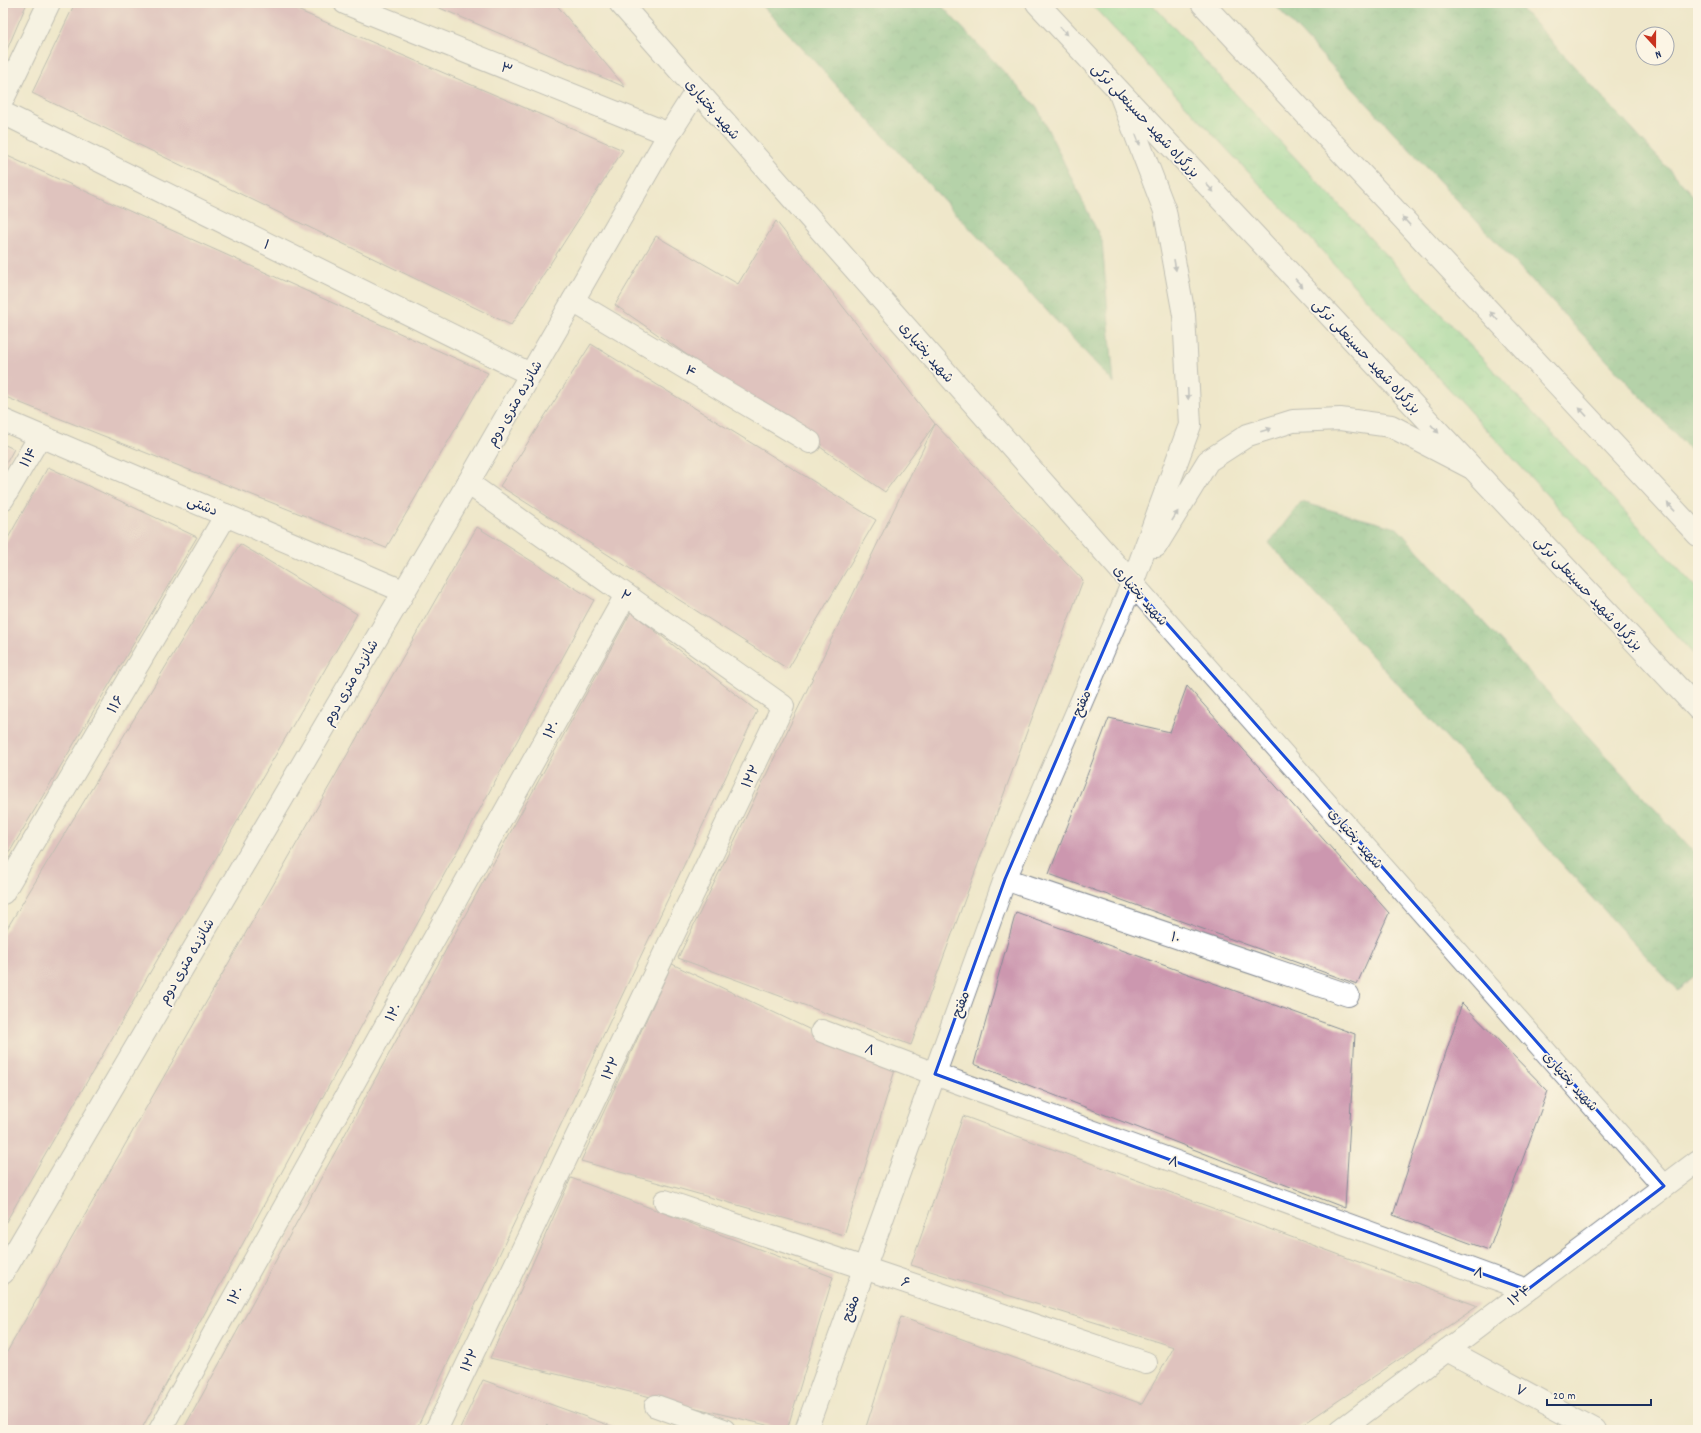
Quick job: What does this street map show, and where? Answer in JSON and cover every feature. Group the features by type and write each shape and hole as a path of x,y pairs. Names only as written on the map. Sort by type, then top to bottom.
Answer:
{"main road":[{"path":"3,99 49,3"},
{"name":"۳","path":"344,3 669,134"},
{"name":"شهید بختیاری","path":"620,3 1664,1186"},
{"name":"بزرگراه شهید حسینعلی ترکی","path":"1037,3 1698,709"},
{"path":"1202,3 1698,535"},
{"name":"شانزده متری دوم","path":"3,1273 403,591 468,483 669,134 697,90"},
{"path":"1119,91 1165,211 1184,315 1190,425 1132,584"},
{"name":"۱","path":"3,113 530,374"},
{"name":"۴","path":"573,301 810,442"},
{"path":"1132,584 1208,461 1248,435 1293,421 1340,419 1391,426 1472,468"},
{"name":"دشتی","path":"3,420 403,591"},
{"name":"۱۱۴","path":"3,499 40,436"},
{"name":"۲","path":"468,483 783,706"},
{"name":"۱۱۶","path":"3,893 226,515"},
{"name":"مفتح","path":"806,1430 1005,879 1132,584"},
{"name":"۱۲۰","path":"160,1430 626,595"},
{"name":"۱۲۲","path":"436,1430 783,706"},
{"name":"۱۰","path":"1005,879 1348,995"},
{"name":"۸","path":"822,1030 934,1074 1527,1290"},
{"name":"۱۲۴","path":"1341,1430 1698,1161"},
{"name":"۶","path":"665,1201 1146,1363"},
{"name":"۷","path":"1447,1350 1595,1430"},
{"path":"656,1406 724,1430"}],"highlighted area":[{"path":"1132,584 1664,1186 1527,1290 935,1074 1005,879"}],"green space":[{"path":"760,3 939,3 1037,107 1102,241 1114,383"},
{"path":"1090,3 1151,3 1698,590 1698,659 1311,239"},
{"path":"1273,3 1516,3 1698,201 1698,458"},
{"path":"1301,502 1397,528 1698,856 1698,973 1677,990 1269,543"}],"building":[{"path":"3,3 27,3 3,59"},
{"path":"75,3 281,3 623,150 511,325 32,93"},
{"path":"428,3 555,3 625,87"},
{"path":"3,154 488,373 386,548 3,396"},
{"path":"776,221 935,424 885,492 615,305 656,236 738,284"},
{"path":"591,344 876,520 788,669 500,486"},
{"path":"935,424 1083,580 911,1045 678,958"},
{"path":"3,444 14,449 3,469"},
{"path":"48,467 197,537 3,863 3,547"},
{"path":"477,527 594,600 141,1430 3,1430 3,1359"},
{"path":"240,544 357,614 3,1227 3,935"},
{"path":"631,612 757,711 416,1430 183,1430"},
{"path":"1187,686 1389,913 1357,984 1049,874 1109,718 1170,732"},
{"path":"1016,912 1355,1034 1345,1208 974,1064"},
{"path":"672,964 895,1070 844,1235 581,1161"},
{"path":"1462,1003 1548,1091 1489,1250 1393,1215"},
{"path":"963,1116 1478,1306 1295,1430 865,1430 901,1317 1142,1404 1174,1347 911,1265"},
{"path":"571,1178 833,1277 787,1430 490,1358"},
{"path":"483,1380 622,1430 546,1430 547,1424 545,1430 459,1430"}]}
